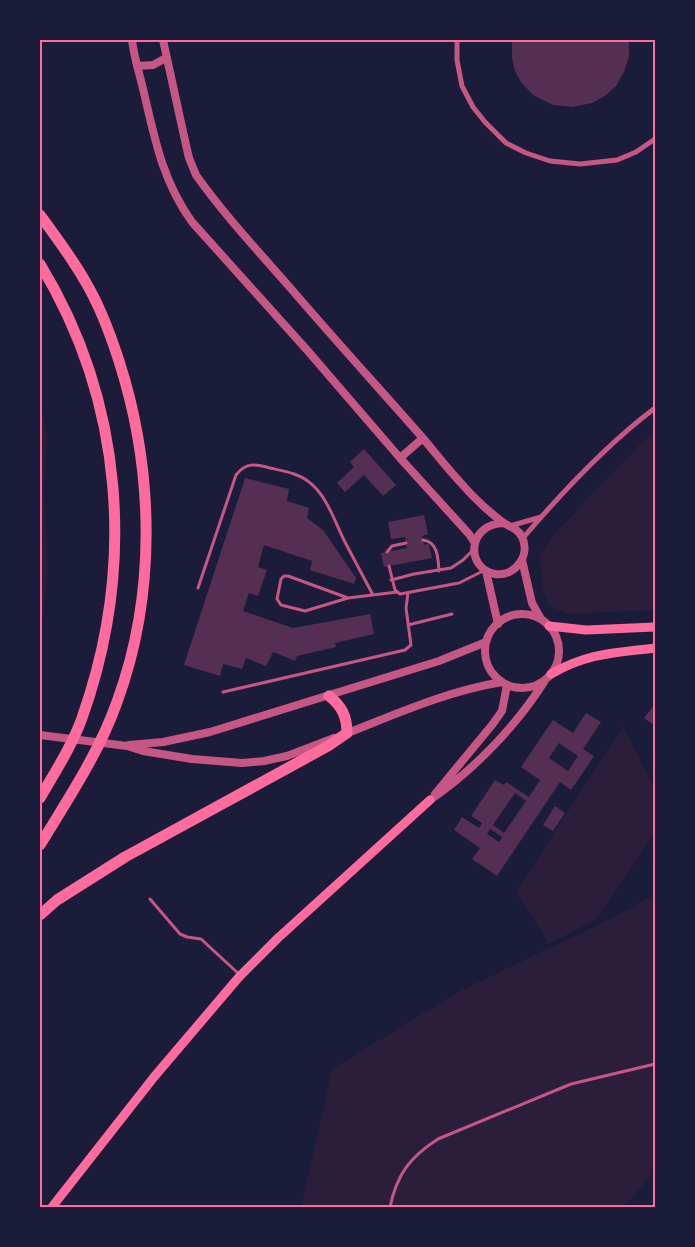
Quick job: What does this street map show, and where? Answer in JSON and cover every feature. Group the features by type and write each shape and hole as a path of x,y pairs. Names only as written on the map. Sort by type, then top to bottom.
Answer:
{"highway":[{"path":"40,216 86,281 108,327 135,417 142,460 146,505 142,607 130,662 117,704 99,743 40,845"},
{"path":"40,264 76,332 91,375 104,422 112,468 116,520 114,575 108,623 96,676 81,720 40,798"},
{"path":"40,915 57,900 124,858 328,746 347,733 344,712 329,696"}],"main road":[{"path":"549,626 586,630 655,627"},
{"path":"548,677 568,664 599,654 655,648"},
{"path":"52,1207 154,1077 241,975 285,932 430,800"}],"street":[{"path":"134,41 137,66 162,166 181,208 400,458 464,528 474,546 479,564 494,574 511,572 522,560 525,549 523,538 518,531 507,524 461,483 291,290 196,175 189,158 163,40"},
{"path":"457,40 456,60 462,86 473,106 485,122 506,143 526,153 550,161 580,164 617,160 636,152 655,139"},
{"path":"137,66 154,64 166,58"},
{"path":"523,538 613,443 655,408"},
{"path":"400,458 423,438"},
{"path":"474,546 478,534 485,527 541,517"},
{"path":"522,560 532,603 542,620"},
{"path":"486,570 498,624"},
{"path":"430,800 468,769 513,724 533,700 557,665 559,650 555,634 542,620 531,615 519,614 508,617 498,624 486,642 485,653 493,675 504,684 516,688 536,686 548,677"},
{"path":"127,746 163,742 210,732 439,661 486,642"},
{"path":"40,735 127,746 143,751 192,759 242,763 264,761 287,756 415,706 463,690 504,684"},
{"path":"430,800 502,712 504,684"}],"lane":[{"path":"198,588 236,475 240,469 247,465 255,464 302,477 311,483 320,493 373,595"},
{"path":"422,540 429,541 434,546 439,571"},
{"path":"387,552 392,546 406,543"},
{"path":"391,580 451,568 458,564 474,546"},
{"path":"389,566 391,580 397,592"},
{"path":"348,598 284,576 281,580 277,600 281,605 305,611 348,598 397,592 408,593 459,583 486,570"},
{"path":"223,692 405,650 411,645 406,608 408,593"},
{"path":"408,625 452,614"},
{"path":"150,899 180,934 201,939 241,975"},
{"path":"390,1207 393,1195 411,1159 438,1139 571,1084 655,1064"}],"shaded area":[{"path":"40,396 47,436 44,491 48,569 40,630"},
{"path":"655,433 655,610 567,614 550,606 543,592 539,556 554,534 643,441"},
{"path":"623,726 655,789 655,832 598,918 549,944 516,892"},
{"path":"655,895 655,1171 624,1207 301,1207 332,1069 460,991 598,925"}],"building":[{"path":"512,40 629,40 629,56 624,72 616,86 605,96 592,103 573,107 553,105 533,95 521,82 515,71 512,58"},
{"path":"364,449 396,485 383,496 364,475 345,492 337,483 354,467 350,462"},
{"path":"245,478 289,489 287,501 309,508 307,518 323,530 356,578 354,584 310,570 312,561 264,545 258,567 267,570 258,596 249,593 243,611 293,628 370,614 374,634 335,643 336,647 297,656 295,661 273,652 266,666 246,658 242,669 223,664 220,676 184,665"},
{"path":"424,515 428,534 422,536 424,545 429,544 432,558 384,567 381,553 407,548 405,537 391,539 388,522"},
{"path":"655,704 655,726 644,718"},
{"path":"586,713 601,722 583,749 594,756 571,790 560,782 497,876 472,859 480,848 454,830 462,817 479,828 482,823 471,816 495,780 504,785 506,782 529,797 540,780 521,767 553,720 573,733","holes":["559,743 578,756 568,771 549,758","515,793 526,801 504,833 493,825","490,829 502,837 499,842 487,834"]},
{"path":"555,806 565,813 553,831 543,825"}]}
